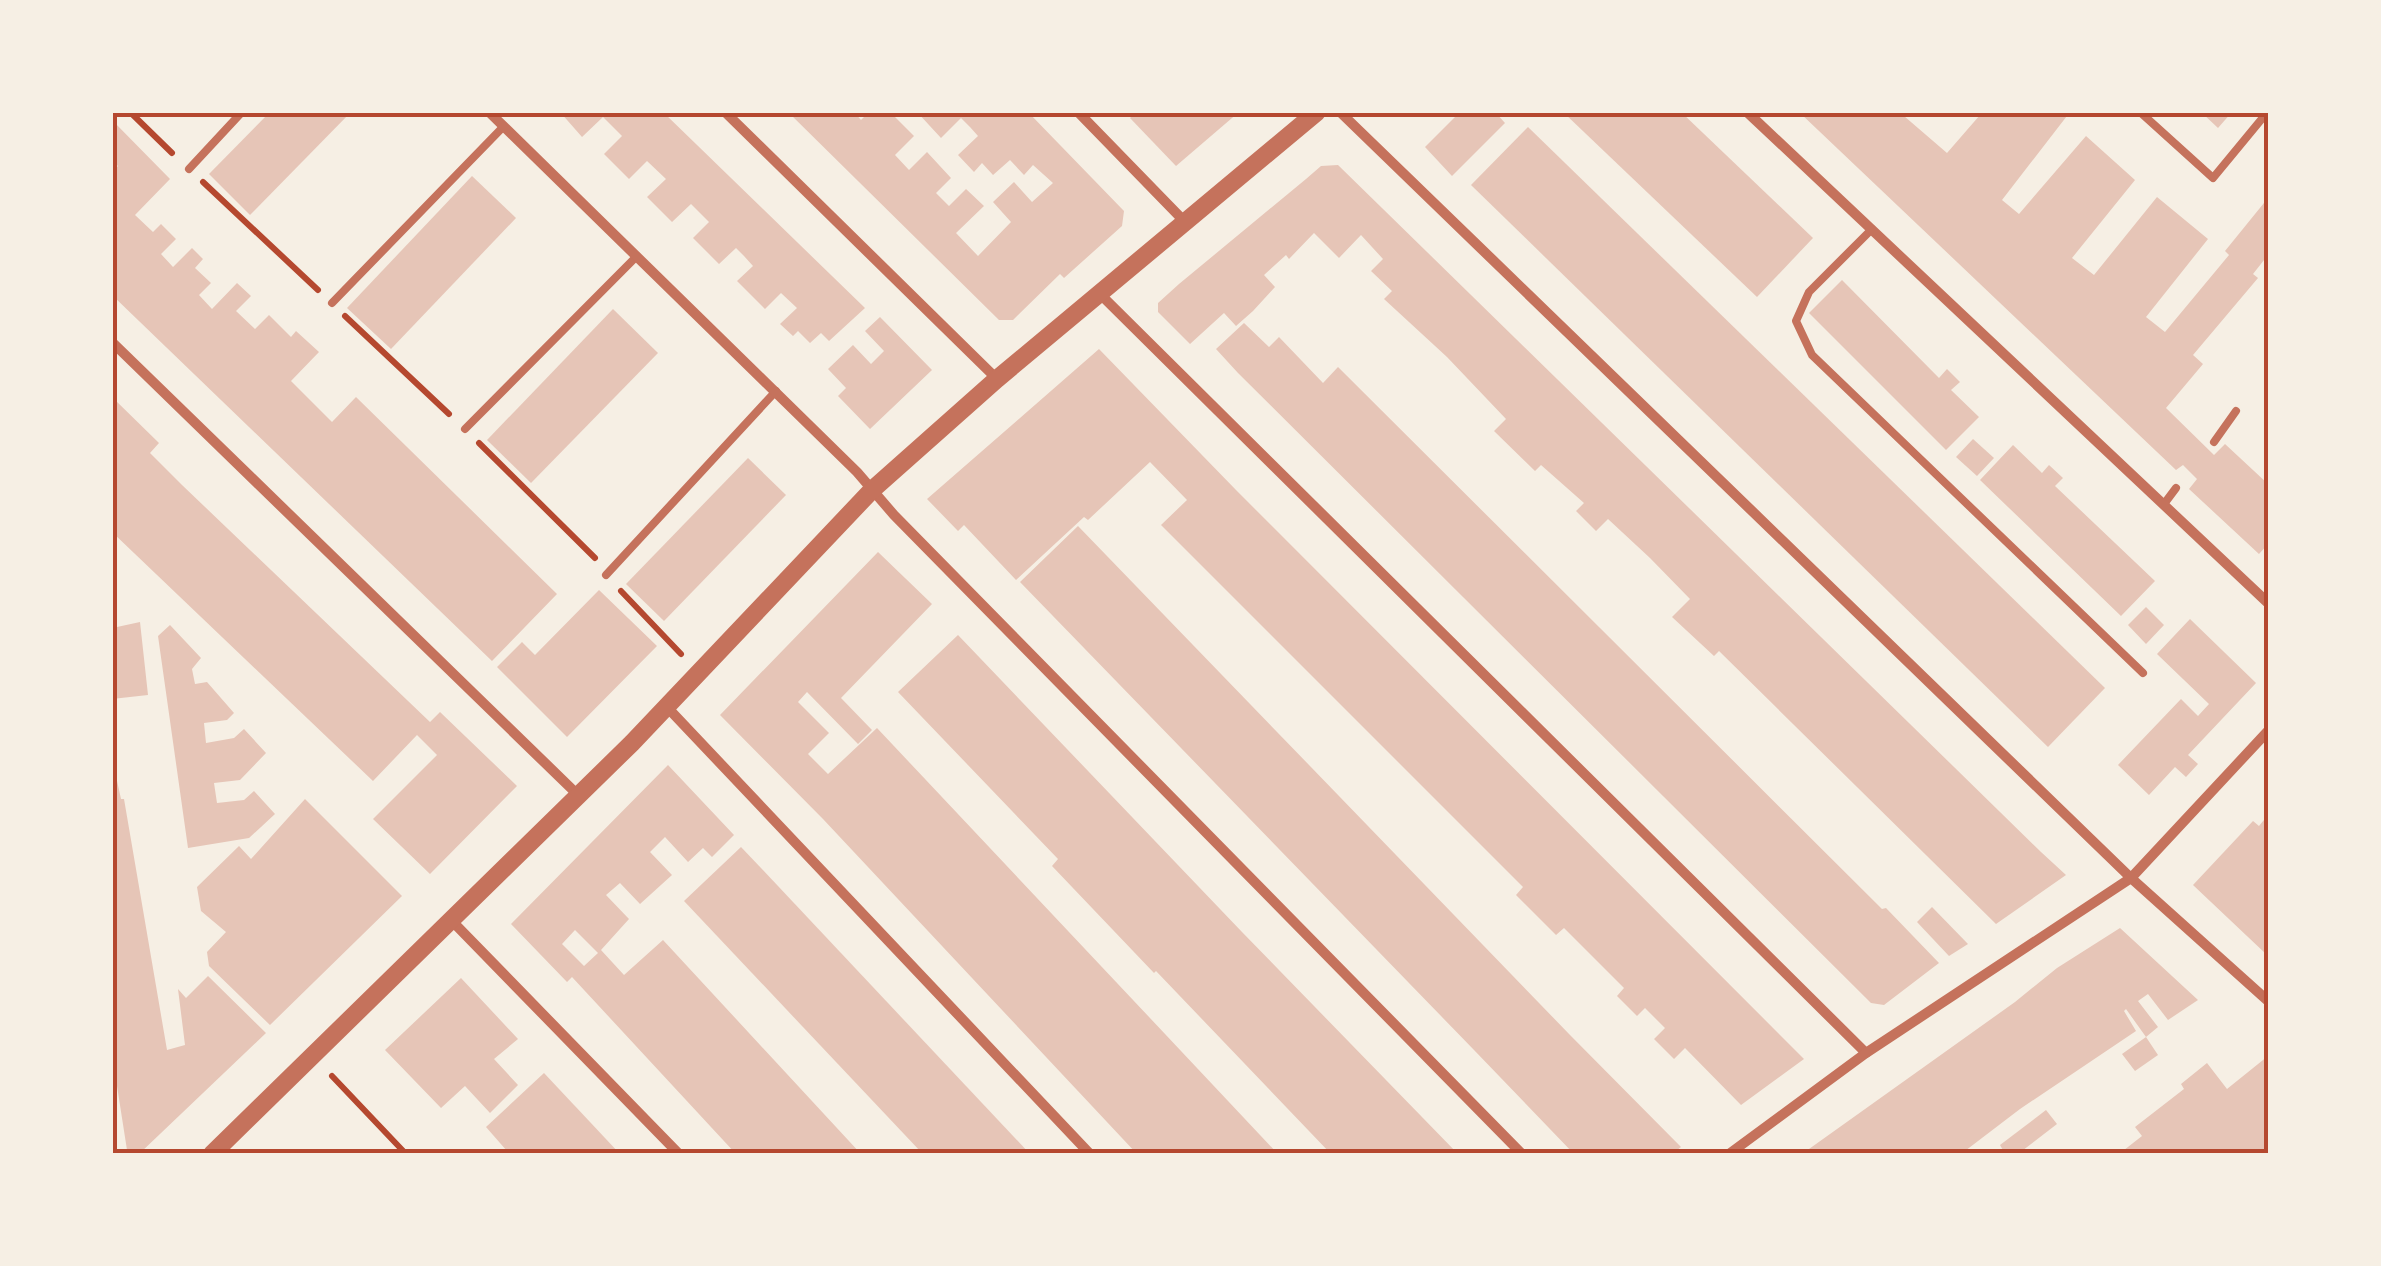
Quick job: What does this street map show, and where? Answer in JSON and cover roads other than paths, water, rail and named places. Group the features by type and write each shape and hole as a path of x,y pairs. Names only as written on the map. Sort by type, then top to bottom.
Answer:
{"street":[{"path":"489,112 776,390 1522,1154"},
{"path":"724,112 997,380"},
{"path":"1078,112 1185,222"},
{"path":"212,1154 666,706 872,490 1099,293 1317,112"},
{"path":"1340,112 2131,878 2268,1002"},
{"path":"1747,112 2268,603"},
{"path":"1099,293 1866,1053"},
{"path":"112,342 578,794"},
{"path":"666,706 1090,1154"},
{"path":"1728,1154 1866,1053 2131,878 2268,732"},
{"path":"452,920 679,1154"}],"lane":[{"path":"189,169 242,112"},
{"path":"2140,112 2213,178 2265,115"},
{"path":"332,303 504,126"},
{"path":"1872,229 1809,292 1796,321 1812,355 2143,673"},
{"path":"465,429 637,256"},
{"path":"606,575 776,390"},
{"path":"2214,442 2236,411"},
{"path":"2164,504 2176,488"}]}
